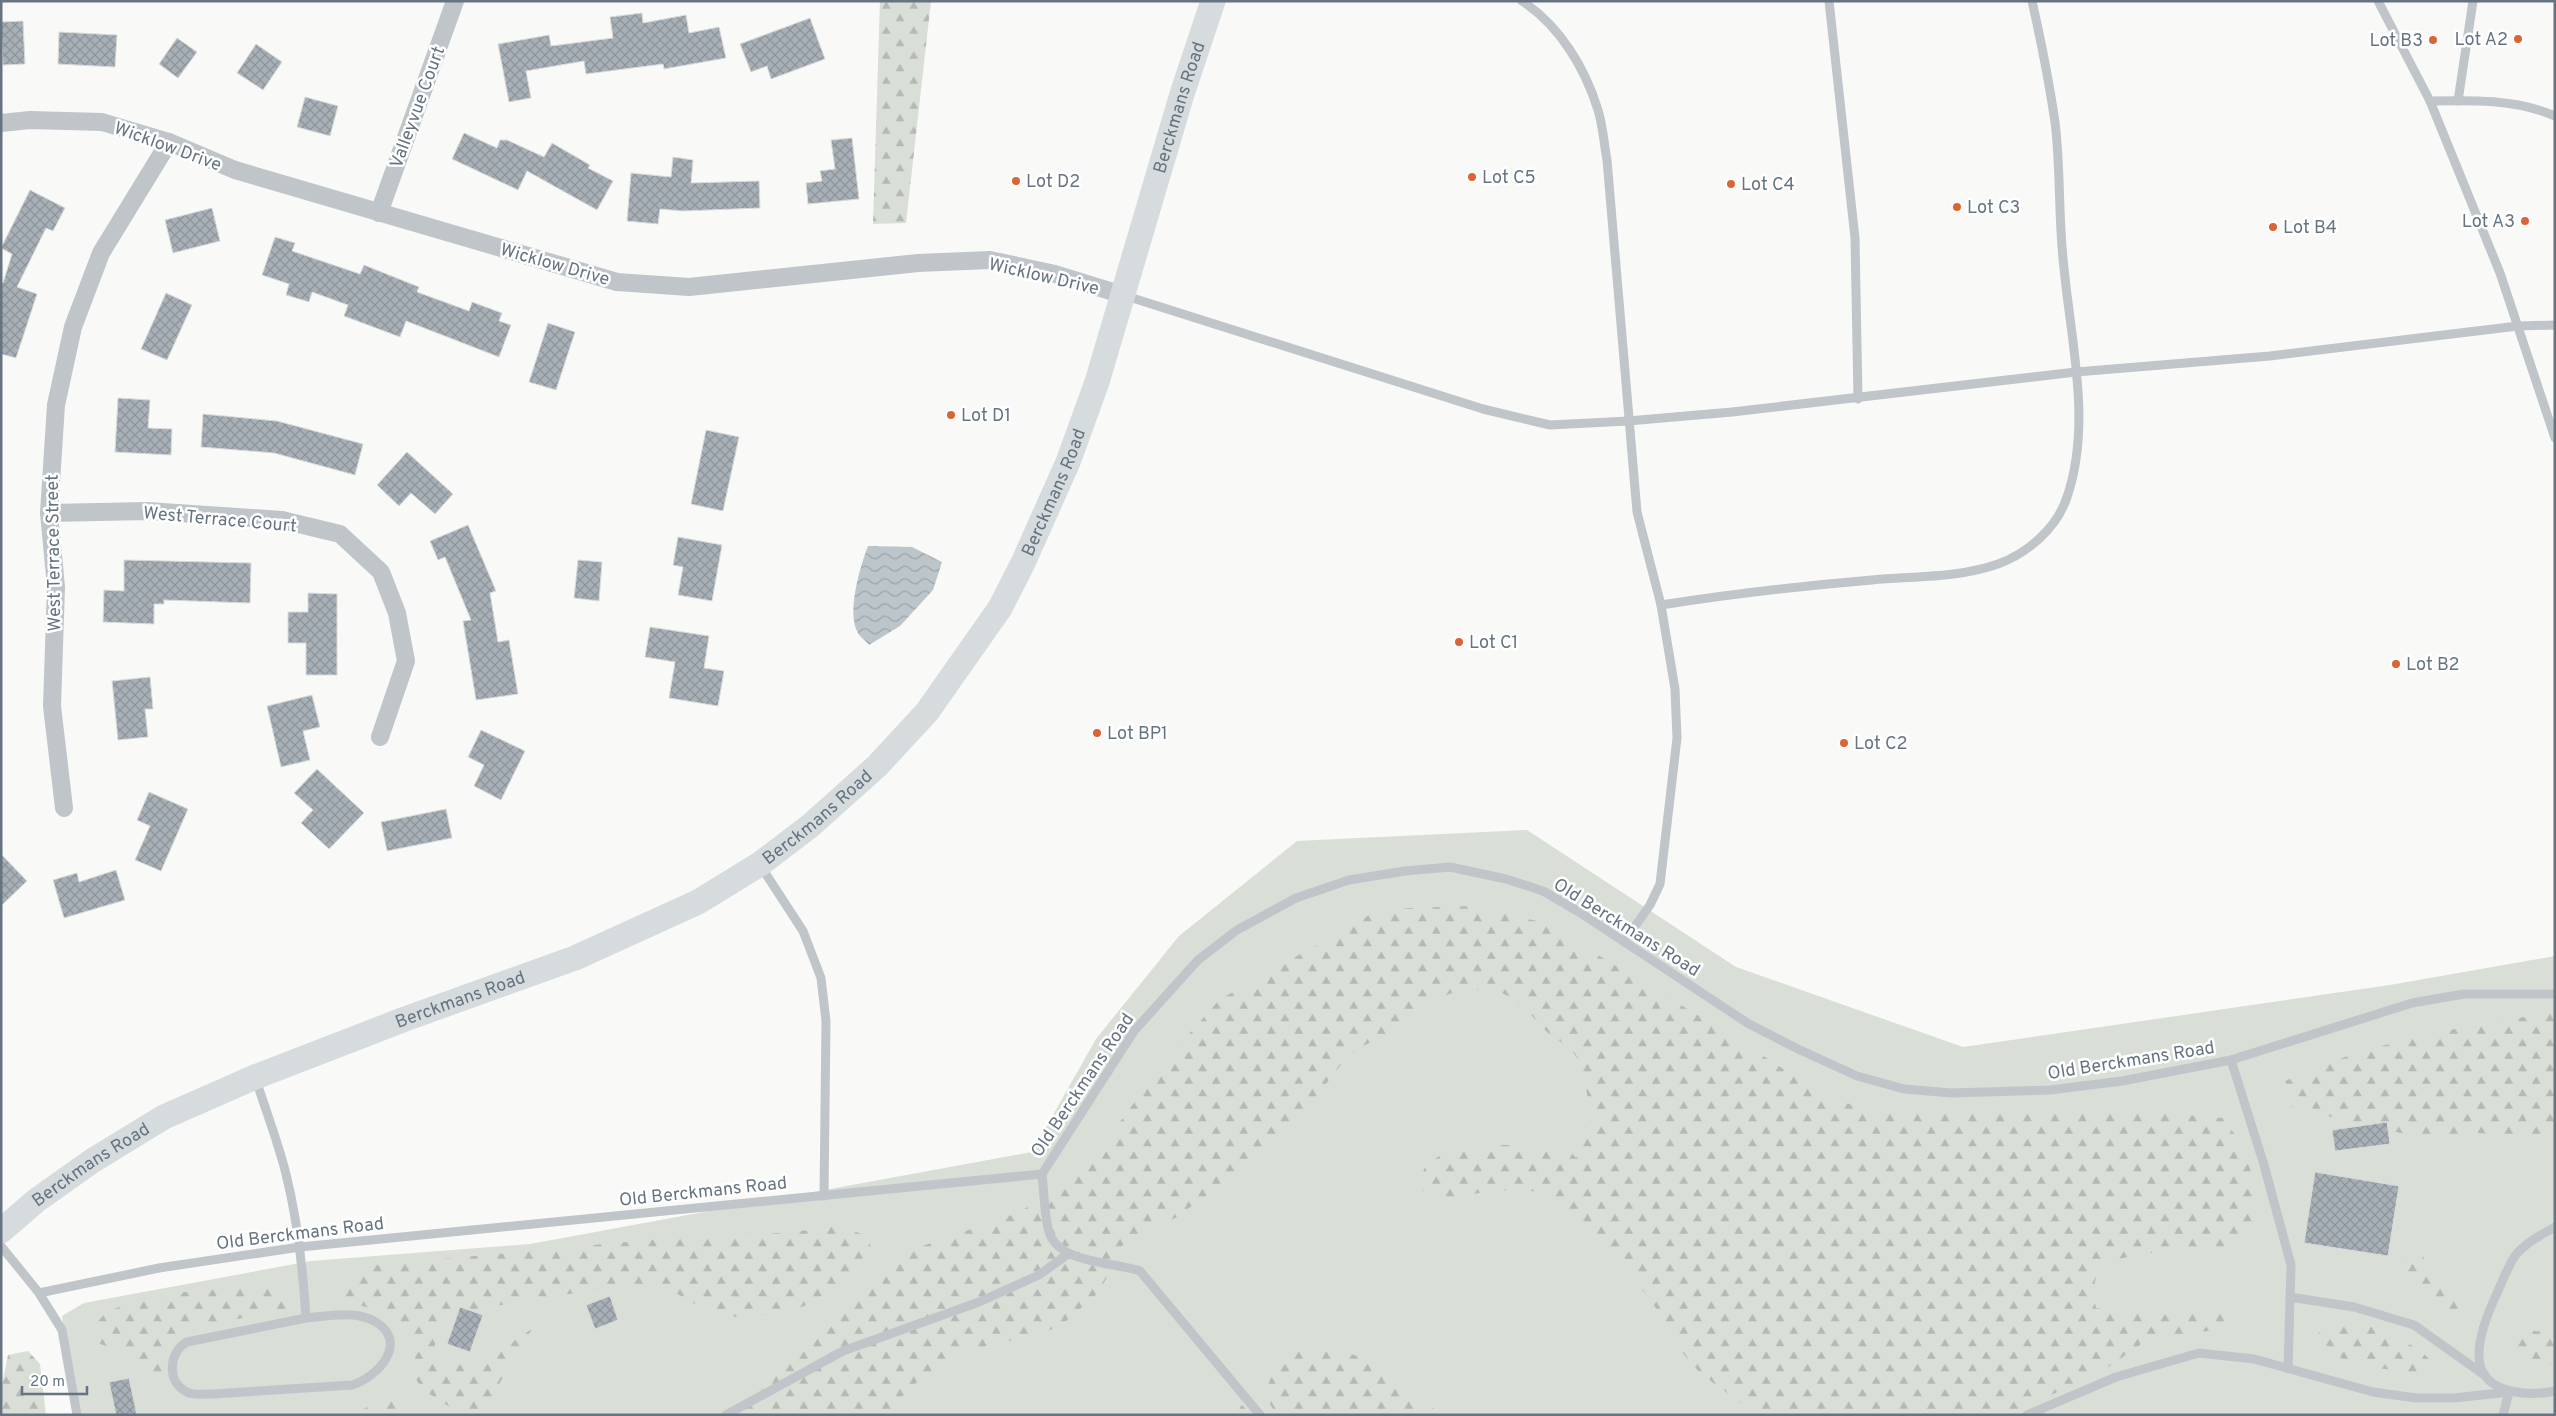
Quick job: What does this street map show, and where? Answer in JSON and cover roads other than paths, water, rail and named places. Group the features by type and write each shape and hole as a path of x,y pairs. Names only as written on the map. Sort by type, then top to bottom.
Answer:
{"main road":[{"name":"Berckmans Road","path":"1,1231 38,1200 84,1167 164,1118 255,1077 405,1019 575,958 698,902 760,864 810,826 877,766 927,712 1000,608 1023,563 1068,462 1123,295 1182,94 1213,1"}],"street":[{"name":"Valleyvue Court","path":"379,213 455,1"},
{"name":"Wicklow Drive","path":"1,124 30,120 102,122 169,142 235,170 617,282 689,287 918,263 990,260 1055,274 1123,295"},
{"name":"West Terrace Street","path":"64,808 52,706 56,587 49,513 56,405 73,327 101,253 169,142"},
{"name":"West Terrace Court","path":"49,513 148,511 282,520 340,534 381,572 397,613 406,661 380,737"}],"lane":[{"path":"1522,1 1534,9 1557,32 1578,62 1599,111 1607,160 1637,512 1661,605 1675,689 1677,738 1660,884 1650,905 1624,942"},
{"path":"1829,1 1856,238 1858,398"},
{"path":"1661,605 1752,590 1960,573 1997,564 2010,558 2035,542 2049,529 2067,497 2079,441 2076,372 2063,265 2055,123 2032,1"},
{"path":"2378,1 2430,101 2500,273 2555,438"},
{"path":"2458,101 2473,1"},
{"path":"2430,101 2500,102 2544,111 2555,116"},
{"path":"1123,295 1493,411 1550,425 1628,421 1858,398 2076,372 2270,356 2518,326 2555,325"},
{"path":"760,864 803,931 821,978 826,1021 824,1196"},
{"name":"Old Berckmans Road","path":"39,1293 159,1268 300,1247 1042,1174 1134,1031 1198,960 1237,930 1296,898 1348,880 1405,871 1450,867 1506,878 1543,891 1749,1024 1857,1076 1904,1089 1951,1093 2050,1090 2122,1081 2231,1060 2412,1003 2464,994 2555,994"},
{"path":"2231,1060 2264,1165 2291,1265 2288,1369"},
{"path":"255,1077 286,1172 300,1247 306,1318"},
{"path":"1042,1174 1048,1230 1057,1248 1074,1257 1120,1264 1140,1271 1260,1415"},
{"path":"2493,1382 2481,1369 2480,1356 2482,1338 2492,1304 2515,1256 2535,1238 2555,1227"},
{"path":"1,1246 39,1293 62,1330 77,1415"},
{"path":"726,1415 843,1352 979,1302 1039,1275 1068,1254"},
{"path":"2290,1296 2354,1307 2414,1325 2464,1358 2493,1382 2509,1392"},
{"path":"353,1315 376,1323 389,1339 389,1349 381,1369 363,1381 352,1385 213,1394 190,1393 182,1388 176,1380 172,1360 179,1346 187,1342 306,1318 353,1315"},
{"path":"2027,1415 2116,1377 2199,1353 2254,1359 2373,1392 2416,1398 2454,1398 2509,1392 2541,1394 2555,1391"},
{"path":"2503,1415 2509,1392"}],"water":[{"path":"868,546 912,547 942,562 933,590 900,626 869,645 858,633 853,614 855,590"}],"place":[{"name":"Lot A2","path":"2518,39"},
{"name":"Lot B3","path":"2433,40"},
{"name":"Lot C5","path":"1472,177"},
{"name":"Lot D2","path":"1016,181"},
{"name":"Lot C4","path":"1731,184"},
{"name":"Lot C3","path":"1957,207"},
{"name":"Lot A3","path":"2525,221"},
{"name":"Lot B4","path":"2273,227"},
{"name":"Lot D1","path":"951,415"},
{"name":"Lot C1","path":"1459,642"},
{"name":"Lot B2","path":"2396,664"},
{"name":"Lot BP1","path":"1097,733"},
{"name":"Lot C2","path":"1844,743"}]}
